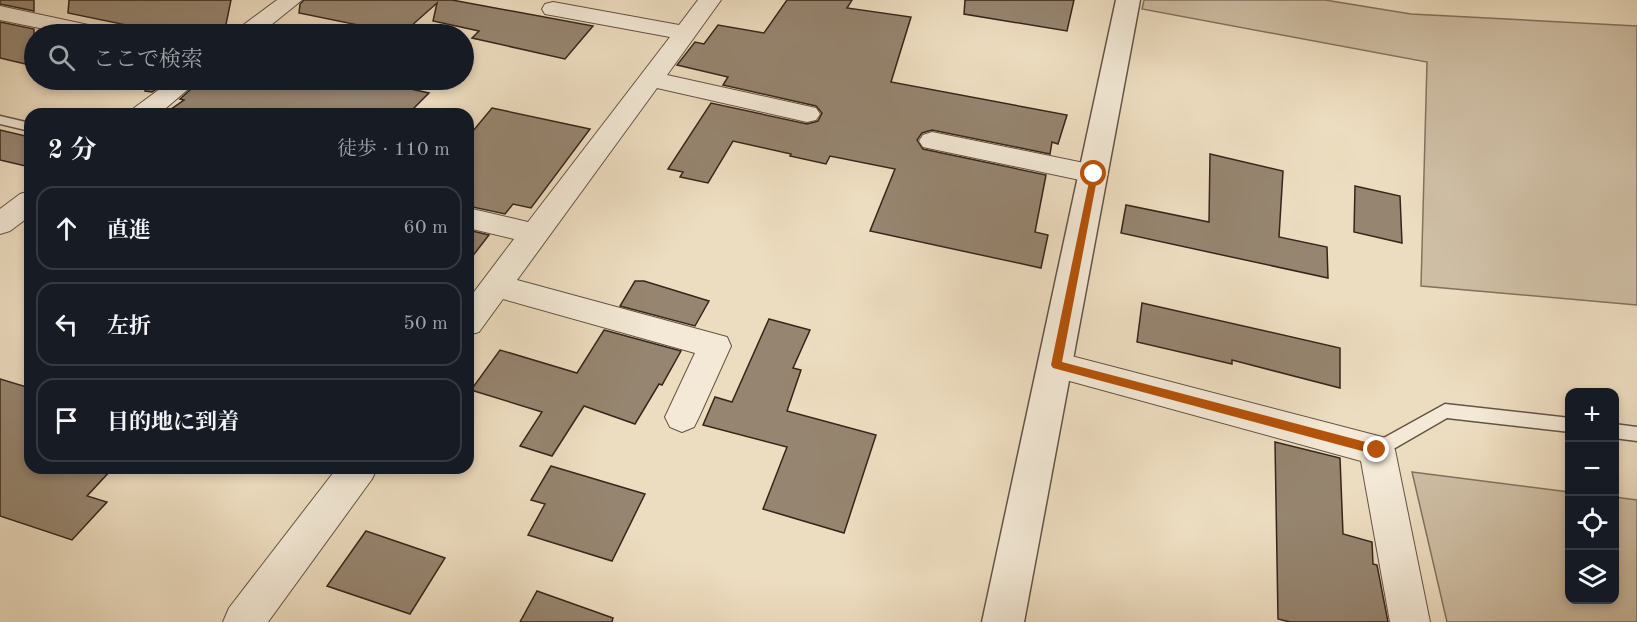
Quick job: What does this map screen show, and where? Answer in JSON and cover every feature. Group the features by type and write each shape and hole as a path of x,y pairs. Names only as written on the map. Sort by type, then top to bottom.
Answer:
{"street":[{"path":"0,12 19,0"},
{"path":"259,24 291,0"},
{"path":"474,315 710,0"},
{"path":"1003,622 1128,0"},
{"path":"553,9 685,33"},
{"path":"0,12 54,24"},
{"path":"651,79 807,114"},
{"path":"150,108 174,90"},
{"path":"932,141 1094,174"},
{"path":"0,224 24,206"},
{"path":"474,219 536,234"},
{"path":"496,285 715,346 682,417"},
{"path":"1056,365 1377,450 1410,622"},
{"path":"243,622 354,474"}],"lane":[{"path":"0,120 24,126"},
{"path":"1377,450 1445,411 1565,425"},
{"path":"1619,432 1637,434"}],"shaded area":[{"path":"1144,0 1325,0 1411,14 1637,26 1637,305 1421,286 1427,62 1142,9"},
{"path":"1412,472 1565,491 1565,604 1619,604 1619,498 1637,500 1637,622 1447,622"}],"building":[{"path":"0,0 34,0 34,11 0,4"},
{"path":"69,0 231,0 226,24 121,24 68,13"},
{"path":"304,0 452,0 593,26 565,59 474,38 479,31 474,30 474,24 447,24 433,21 437,3 413,24 353,24 299,13 300,4"},
{"path":"787,0 852,0 847,8 911,17 891,82 1067,115 1058,144 1052,142 1050,154 932,130 922,133 917,140 923,149 1046,175 1035,232 1048,235 1041,268 870,231 895,169 830,156 826,164 733,141 708,183 680,177 683,172 668,169 711,103 807,124 818,121 822,113 816,106 723,85 728,77 677,65 695,42 704,44 718,25 764,33"},
{"path":"965,0 1074,0 1067,31 964,14"},
{"path":"0,22 24,27 24,64 0,58"},
{"path":"190,90 415,90 429,93 414,108 173,108 184,100 180,99"},
{"path":"492,108 590,129 531,208 513,204 505,214 474,207 474,130"},
{"path":"0,130 24,136 24,166 0,160"},
{"path":"1210,154 1283,171 1279,237 1327,247 1328,278 1121,233 1126,205 1209,222"},
{"path":"1355,186 1400,196 1402,243 1354,232"},
{"path":"474,231 489,235 474,254"},
{"path":"635,281 644,281 709,301 695,326 620,306"},
{"path":"1142,303 1340,348 1340,388 1232,360 1232,364 1137,342"},
{"path":"769,319 810,330 793,368 801,370 787,411 876,435 844,533 763,509 787,447 703,425 715,397 732,402"},
{"path":"604,330 681,351 662,385 659,384 635,424 584,406 552,456 520,446 542,412 474,391 474,386 500,350 577,373"},
{"path":"0,379 24,386 24,474 107,474 87,496 107,502 72,540 0,516"},
{"path":"1275,442 1340,458 1343,534 1372,542 1373,564 1377,565 1388,622 1290,622 1278,619"},
{"path":"551,466 645,494 612,561 528,535 545,504 531,500"},
{"path":"366,531 445,558 410,614 327,586"},
{"path":"537,591 613,618 612,622 520,622"}],"route":[{"path":"1094,174 1056,365 1377,450"}]}
